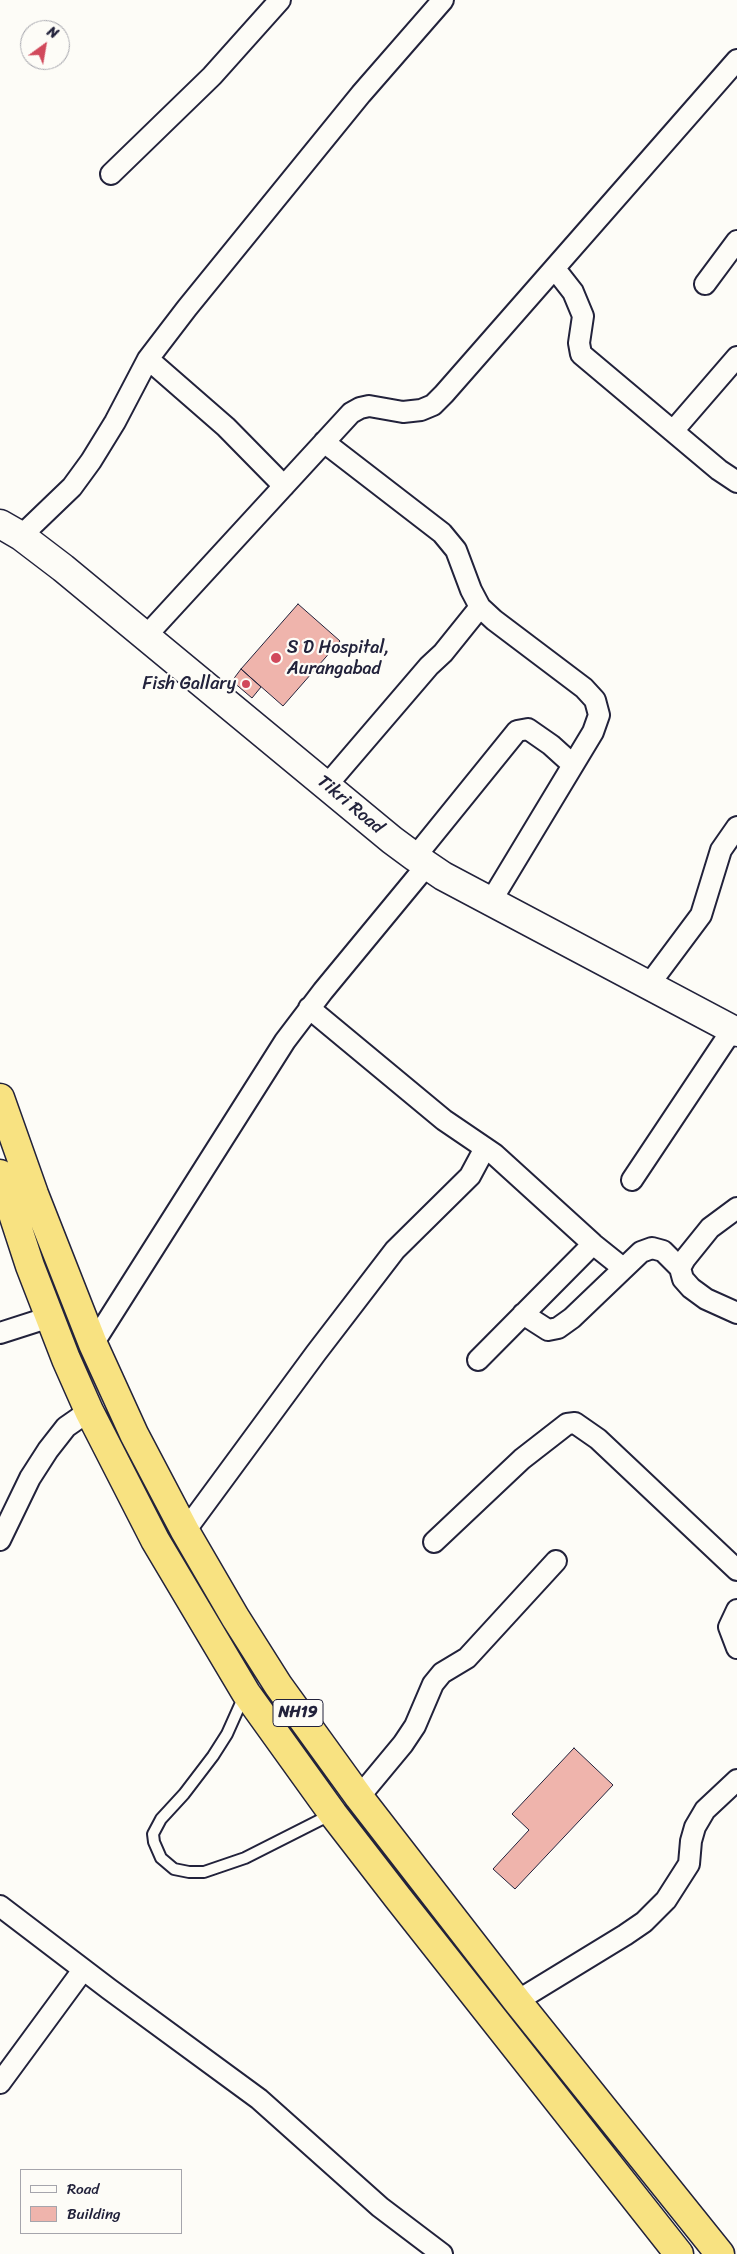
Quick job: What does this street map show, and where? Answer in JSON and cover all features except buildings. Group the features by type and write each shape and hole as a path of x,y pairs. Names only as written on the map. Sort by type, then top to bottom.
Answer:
{"highway":[{"name":"NH19","path":"0,1098 34,1194 93,1344 134,1434 185,1531 278,1685 359,1797 517,2001 720,2254"},
{"name":"NH19","path":"0,1174 30,1266 89,1411 155,1540 246,1693 333,1814 679,2254"}],"street":[{"path":"111,174 212,76 280,0"},
{"path":"11,530 72,486 87,467 115,422 148,359 338,122 443,0"},
{"path":"146,636 351,413 369,406 403,412 421,410 433,405 737,60"},
{"path":"705,284 737,241"},
{"path":"555,268 573,292 583,316 579,343 581,354 719,470 737,482"},
{"path":"673,431 737,357"},
{"path":"148,359 226,427 284,486"},
{"path":"324,442 442,533 456,550 471,590 480,607 494,620 584,688 594,700 599,715 593,732 491,901"},
{"name":"Tikri Road","path":"11,530 146,636 421,861 491,901 735,1031"},
{"path":"327,785 429,666 448,647 480,607"},
{"path":"93,1344 285,1041 518,731 528,729 552,745 572,764"},
{"path":"648,986 701,915 721,850 737,827"},
{"path":"309,1008 444,1120 485,1148 512,1170 593,1244 623,1268"},
{"path":"632,1180 735,1031"},
{"path":"185,1531 316,1353 395,1250 470,1176 485,1148"},
{"path":"680,1268 710,1228 737,1208"},
{"path":"478,1360 593,1244"},
{"path":"523,1314 548,1330 558,1328 572,1318 641,1252 652,1248 663,1251 680,1268 683,1279 691,1288 706,1298 737,1313"},
{"path":"0,1333 50,1317"},
{"path":"0,1540 30,1478 48,1450 66,1427 89,1411"},
{"path":"434,1542 522,1459 567,1424 575,1423 598,1439 737,1570"},
{"path":"359,1797 403,1744 415,1726 433,1684 442,1673 467,1658 556,1561"},
{"path":"737,1610 729,1627 737,1648"},
{"path":"517,2001 625,1935 644,1922 666,1900 689,1864 691,1841 695,1827 705,1810 737,1780"},
{"path":"0,1906 83,1970 259,2099 380,2207 442,2254"},
{"path":"0,2083 83,1970"}],"lane":[{"path":"246,1693 227,1734 213,1756 184,1794 161,1819 153,1834 154,1842 161,1858 174,1869 204,1872 245,1858 333,1814"}],"place":[{"name":"S D Hospital, Aurangabad","path":"276,658"},
{"name":"Fish Gallary","path":"246,684"}]}
